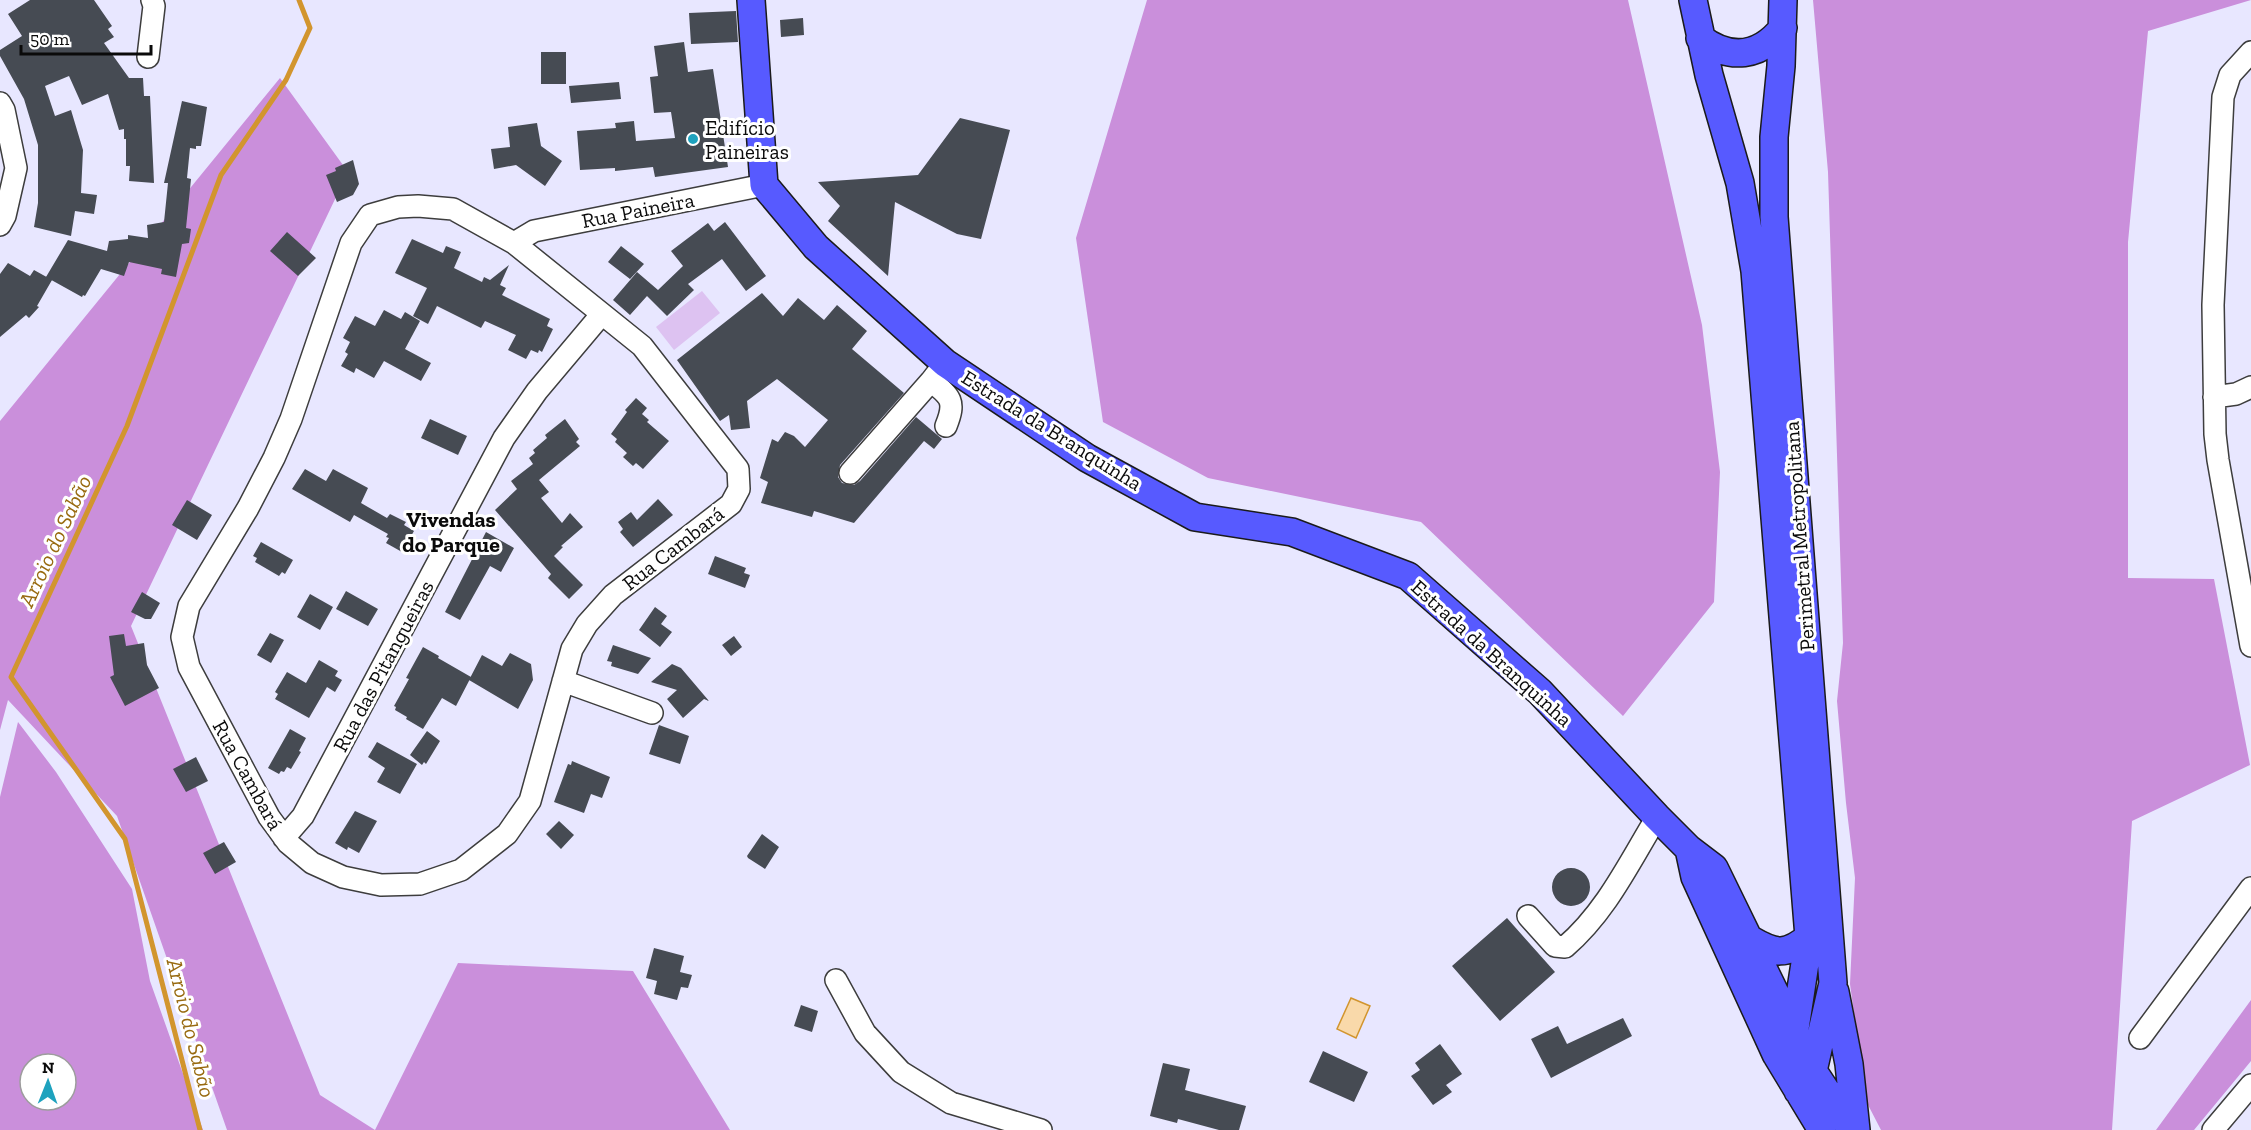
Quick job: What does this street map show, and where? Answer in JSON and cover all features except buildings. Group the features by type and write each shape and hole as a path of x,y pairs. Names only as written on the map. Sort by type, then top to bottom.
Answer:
{"main road":[{"path":"751,0 764,185"},
{"name":"Perimetral Metropolitana","path":"1693,0 1700,38 1740,183 1755,271 1809,938 1803,988 1785,1045"},
{"name":"Perimetral Metropolitana","path":"1783,0 1783,28 1774,137 1774,217 1833,983 1806,1081"},
{"path":"1700,38 1719,50 1740,53 1769,43 1783,28"},
{"name":"Estrada da Branquinha","path":"764,185 816,247 938,372 1195,517 1292,532 1408,576 1540,692 1657,817 1689,849 1714,868 1751,940 1785,1045"},
{"name":"Estrada da Branquinha","path":"1689,849 1695,878 1806,1081 1822,1130"},
{"path":"1751,940 1769,951 1780,951 1791,950 1809,938"},
{"path":"1833,983 1849,1064 1854,1130"},
{"name":"Estrada da Branquinha","path":"1806,1081 1854,1130"}],"street":[{"path":"148,57 154,6 152,0"},
{"path":"2251,52 2230,75 2223,97 2213,305 2214,397 2218,460 2251,646"},
{"path":"0,103 4,110 16,168 5,216 0,225"},
{"name":"Rua Paineira","path":"514,243 534,231 764,185"},
{"name":"Rua Cambará","path":"398,207 453,209 514,243 601,315 642,346 738,470 740,489 731,504 613,595 587,624 572,649 530,801 507,834 460,870 420,884 381,885 343,877 312,863 284,838 269,817 189,667 182,637 189,606 248,508 291,419 351,243 370,216 398,207"},
{"name":"Rua das Pitangueiras","path":"284,838 303,816 504,438 537,391 601,315"},
{"path":"938,372 945,393 952,402 952,410 946,426"},
{"path":"850,473 938,372"},
{"path":"2214,397 2236,394 2251,387"},
{"path":"563,681 652,713"},
{"path":"1528,916 1555,946 1565,947 1583,932 1605,905 1657,817"},
{"path":"2140,1038 2251,888"},
{"path":"836,980 865,1033 901,1072 951,1103 1041,1130"},
{"path":"2213,1130 2251,1085"}],"shaded area":[{"path":"1147,0 1628,0 1702,325 1720,472 1714,602 1623,716 1421,522 1208,478 1103,422 1076,238"},
{"path":"1813,0 2251,0 2148,31 2128,242 2128,578 2214,579 2250,765 2132,821 2112,1130 1881,1130 1866,1101 1850,984 1855,878 1837,701 1843,643 1828,172"},
{"path":"280,78 348,172 131,626 320,1095 375,1130 227,1130 117,816 8,700 0,730 0,421"},
{"path":"702,291 720,313 674,350 656,327"},
{"path":"18,722 56,772 132,889 150,981 203,1130 0,1130 0,797"},
{"path":"458,963 633,971 730,1130 375,1130"},
{"path":"1351,998 1370,1006 1356,1038 1337,1029"},
{"path":"2251,1000 2251,1061 2194,1130 2156,1130"}],"waterway":[{"name":"Arroio do Sabão","path":"200,1130 125,839 11,677 127,426 221,175 286,80 310,28 299,0"}],"place":[{"name":"Edifício Paineiras","path":"693,139"}],"district":[{"name":"Vivendas do Parque","path":"451,532"}]}
